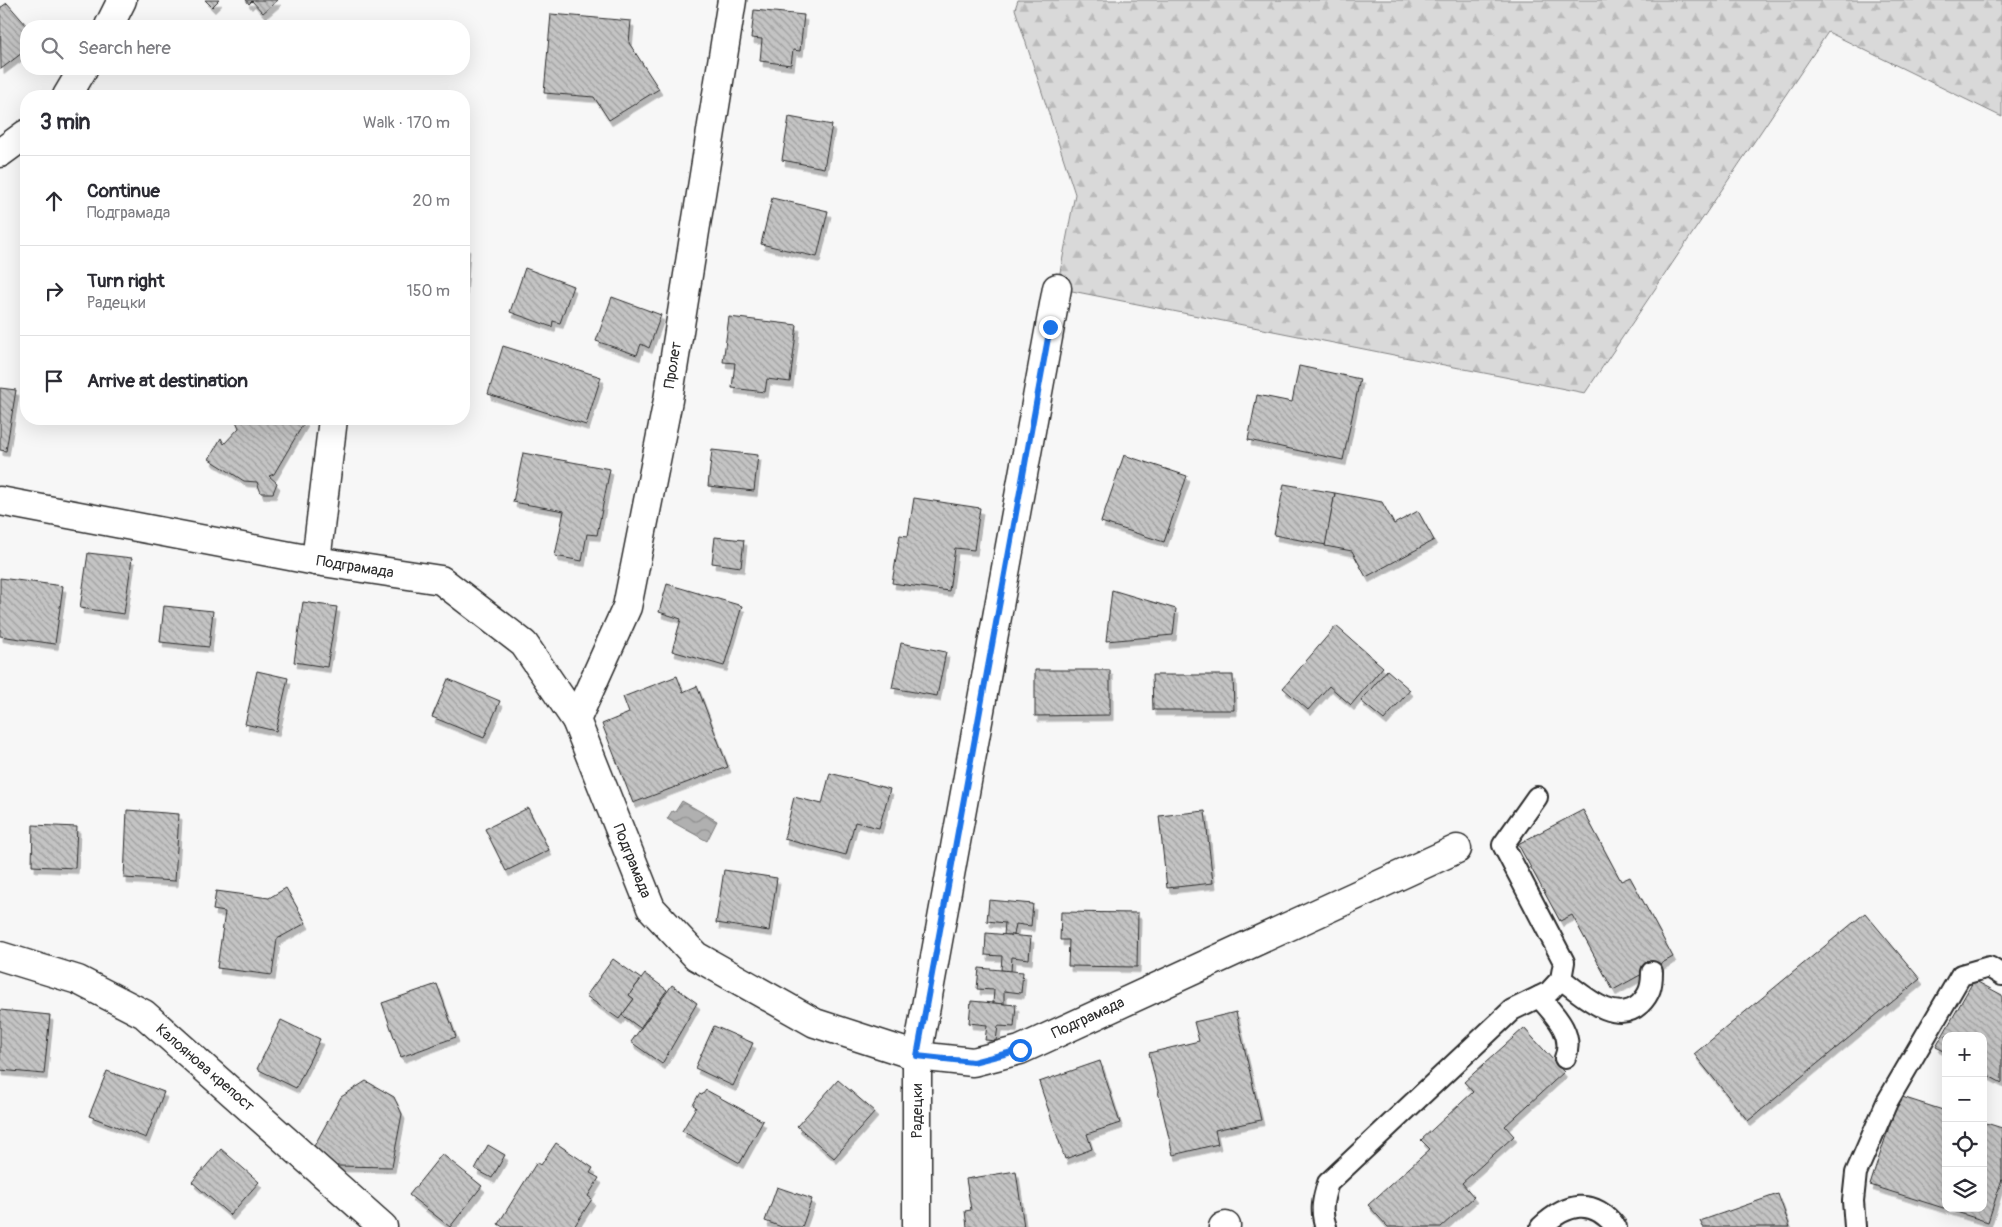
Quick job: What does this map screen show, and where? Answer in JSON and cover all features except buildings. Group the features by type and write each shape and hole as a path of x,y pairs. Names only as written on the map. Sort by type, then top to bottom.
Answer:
{"street":[{"path":"112,20 122,0"},
{"name":"Пролет","path":"576,720 627,607 668,400 732,0"},
{"path":"71,90 79,75"},
{"path":"0,153 20,138"},
{"name":"Радецки","path":"917,1227 917,1056 1057,288"},
{"path":"316,561 332,425"},
{"name":"Подграмада","path":"0,501 316,561 441,580 524,644 576,720 651,908 696,956 815,1023 917,1056 973,1062 1020,1050 1458,849"},
{"name":"Калоянова крепост","path":"0,956 78,980 144,1014 383,1227"}],"lane":[{"path":"1326,1227 1322,1217 1322,1202 1328,1183 1512,1010 1549,992 1561,979 1564,962 1503,845 1537,797"},
{"path":"1855,1227 1853,1201 1856,1173 1887,1102 1961,975 1989,967 2002,975"},
{"path":"1561,979 1608,1010 1618,1013 1636,1008 1646,998 1652,986 1652,972"},
{"path":"1539,997 1558,1019 1567,1035 1568,1051 1565,1058"},
{"path":"1541,1227 1559,1211 1571,1207 1584,1206 1596,1209 1607,1216 1616,1227"}],"green space":[{"path":"1018,0 2002,0 2002,117 1828,32 1585,393 1057,288 1075,194 1015,9"}],"water":[{"path":"682,801 717,821 707,841 667,819 672,811 675,812"}],"route":[{"path":"1020,1050 973,1062 917,1056 1050,327"}]}
